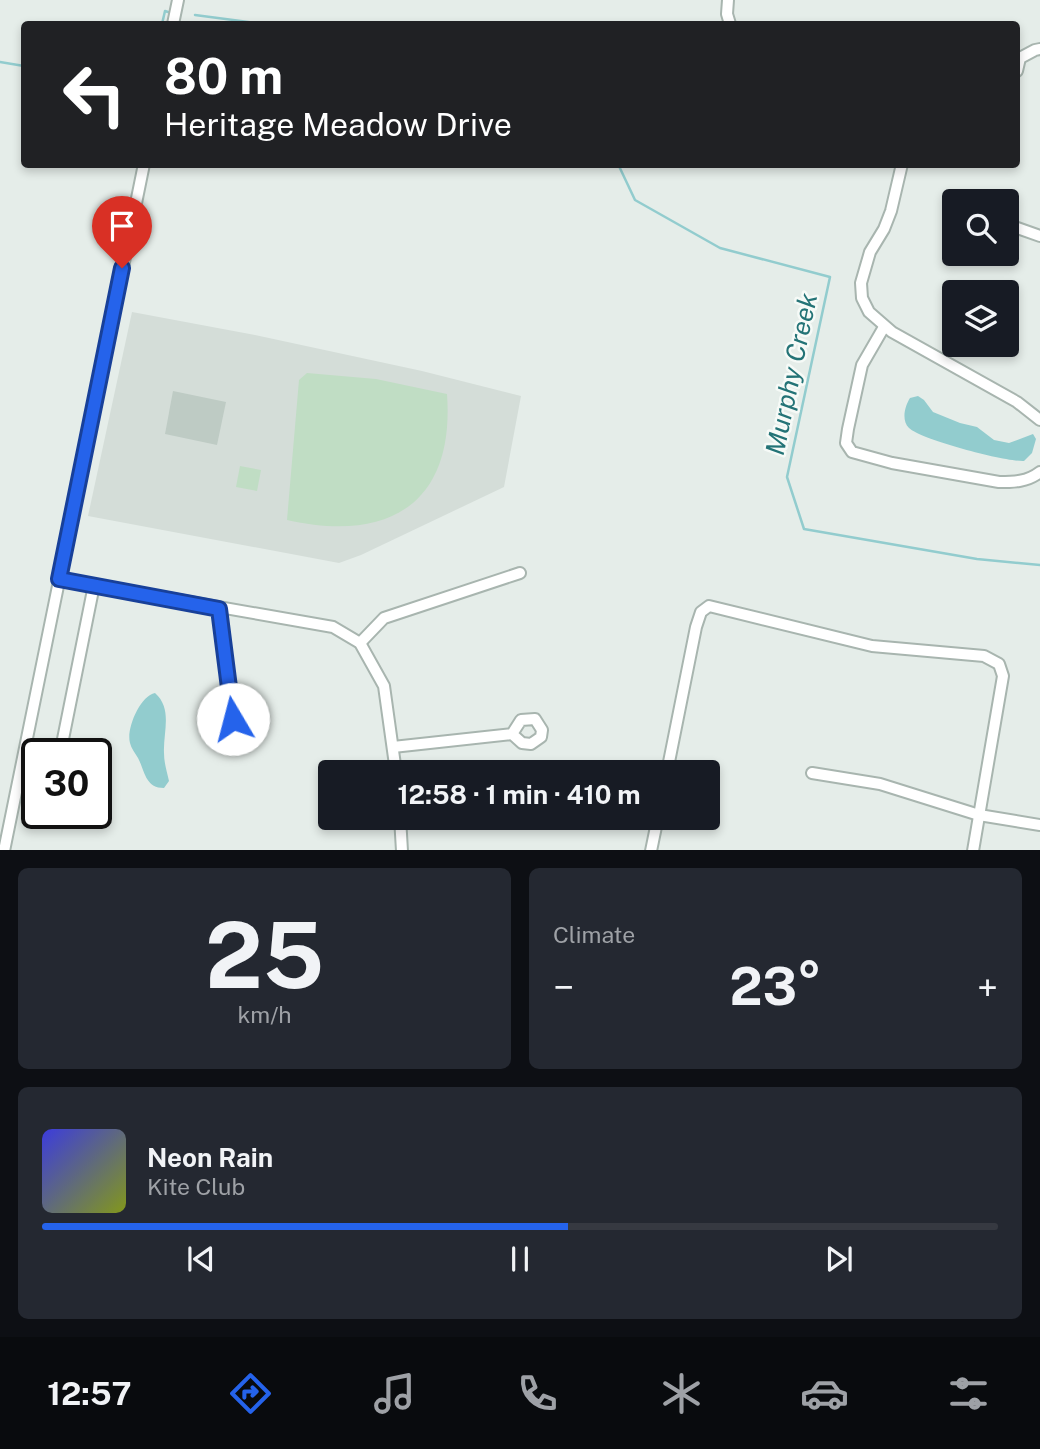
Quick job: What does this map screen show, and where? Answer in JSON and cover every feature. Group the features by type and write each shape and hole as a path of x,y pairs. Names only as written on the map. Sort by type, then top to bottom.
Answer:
{"street":[{"path":"174,21 178,0"},
{"path":"728,0 729,21"},
{"path":"1020,58 1040,50"},
{"path":"4,850 143,168"},
{"path":"901,168 891,211 870,252 861,283 865,305 884,327 1017,402 1040,420"},
{"path":"1019,229 1040,236"},
{"path":"884,327 862,365 848,429 848,449 861,456 892,463 999,482 1028,480 1040,472"},
{"path":"360,643 384,618 520,573"},
{"path":"59,579 333,628 360,643 384,686 395,760"},
{"path":"63,738 94,586"},
{"path":"669,760 696,627 701,612 709,606 872,646 984,656 999,664 1003,676 973,850"},
{"path":"219,609 237,747"},
{"path":"393,747 512,734"},
{"path":"812,773 880,784 979,815 1040,825"},
{"path":"401,830 402,850"},
{"path":"651,850 655,830"}],"shaded area":[{"path":"132,312 422,371 521,396 504,487 339,563 88,516"}],"green space":[{"path":"307,373 376,379 447,394 447,432 440,463 427,488 408,507 384,519 356,525 323,526 287,520 299,380"},
{"path":"240,466 261,470 257,491 236,487"}],"water":[{"path":"918,396 933,412 977,427 994,440 1009,443 1033,434 1036,439 1032,453 1024,461 1000,458 946,444 917,433 909,428 904,417 910,398"},
{"path":"155,693 164,706 166,721 164,757 169,781 164,788 153,785 146,778 129,737 139,706 149,695"}],"building":[{"path":"173,391 226,402 217,445 165,434"}],"waterway":[{"name":"Murphy Creek","path":"163,21 165,11 168,12"},
{"name":"Murphy Creek","path":"195,15 240,21"},
{"name":"Murphy Creek","path":"0,62 21,66"},
{"name":"Murphy Creek","path":"620,168 635,200 720,248 830,277 787,477 804,529 977,559 1040,565"}],"route":[{"path":"122,268 59,579 219,609 233,719"}]}
